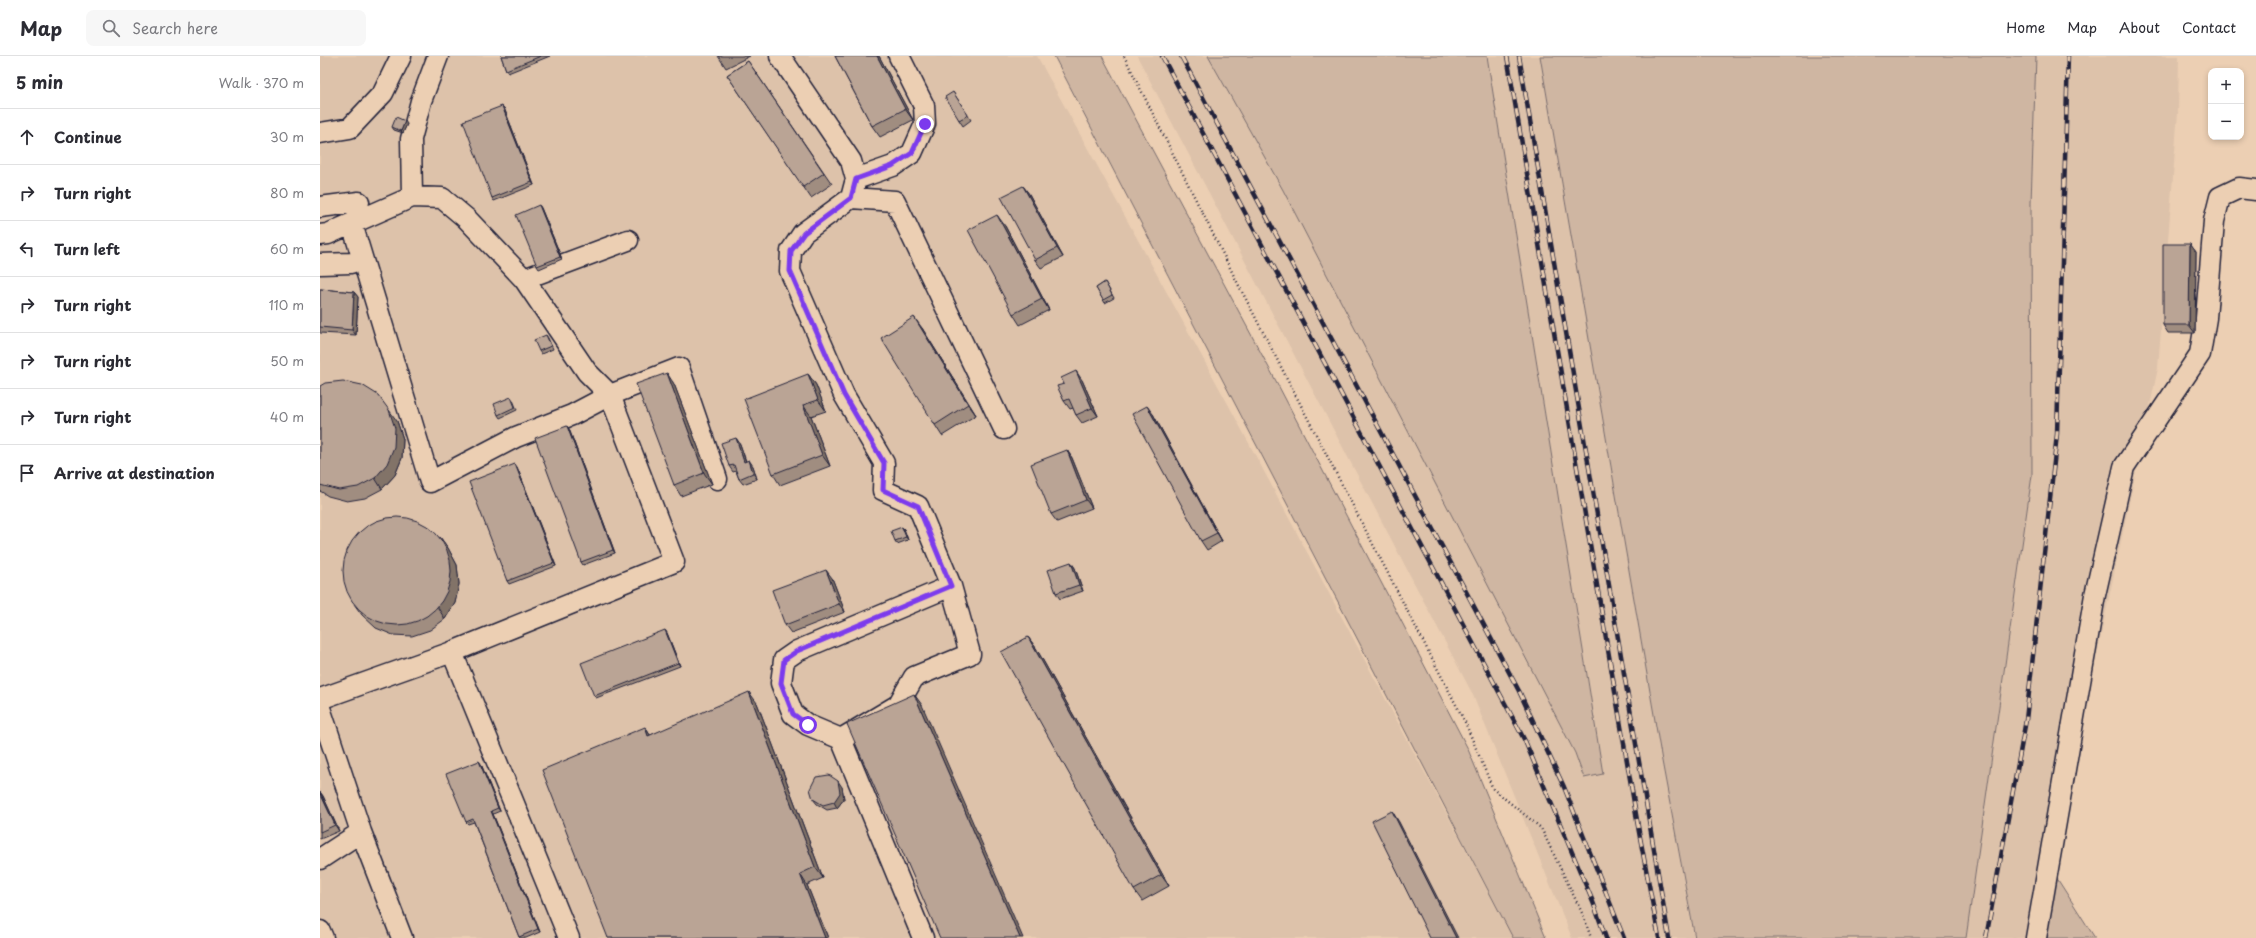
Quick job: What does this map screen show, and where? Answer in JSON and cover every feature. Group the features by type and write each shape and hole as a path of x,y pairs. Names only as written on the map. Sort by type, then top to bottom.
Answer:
{"lane":[{"path":"320,133 350,128 383,94 401,56"},
{"path":"412,197 411,140 421,101 438,56"},
{"path":"780,56 851,161 853,188"},
{"path":"841,739 898,705 914,677 970,654 951,586 918,506 883,490 884,463 844,395 790,271 791,251 804,233 853,188 912,153 925,124 924,106 898,56"},
{"path":"853,188 895,201 1004,429"},
{"path":"2036,938 2095,595 2124,467 2200,354 2206,318 2214,222 2220,197 2239,188 2256,190"},
{"path":"320,235 328,234 412,197 442,198 467,219 524,279 587,372 610,394 674,562 452,652 320,699"},
{"path":"320,207 359,202"},
{"path":"352,224 430,482 516,437 572,415 610,394 679,368 717,479"},
{"path":"524,279 628,240"},
{"path":"320,264 351,263"},
{"path":"922,938 841,739 808,725 793,714 781,683 784,660 797,651 951,586"},
{"path":"452,652 569,938"},
{"path":"320,708 361,832 402,938"},
{"path":"320,860 361,832"},
{"path":"320,931 323,938"}],"path":[{"path":"1124,56 1236,280 1465,722 1493,789 1541,828 1584,918 1591,938"}],"shaded area":[{"path":"320,56 1037,56 1228,404 1513,938 320,938"},
{"path":"1054,56 1102,56 1276,381 1467,747 1546,938 1513,938"},
{"path":"1137,56 1208,56 1283,190 1575,753 1584,778 1603,773 1487,56 1540,56 1694,938 1572,938 1472,693"},
{"path":"1208,56 1487,56 1603,774 1584,778 1575,753 1283,190"},
{"path":"1540,56 2036,56 2031,203 2032,475 1966,938 1695,938 1662,761"},
{"path":"2036,56 2179,56 2178,112 2158,368 2051,869 2040,938 1966,938 2032,475 2031,203"},
{"path":"2051,869 2095,938 2040,938"}],"building":[{"path":"501,56 541,56 506,70"},
{"path":"835,56 877,56 905,109 872,126"},
{"path":"748,61 824,173 803,187 727,75"},
{"path":"953,92 968,115 959,120 945,97"},
{"path":"502,106 532,182 492,198 463,121"},
{"path":"396,117 405,121 401,131 392,127"},
{"path":"1023,186 1057,248 1035,260 1001,197"},
{"path":"539,205 560,257 537,266 516,215"},
{"path":"997,215 1042,299 1013,314 968,230"},
{"path":"2163,244 2190,244 2189,325 2163,325"},
{"path":"1105,282 1112,295 1103,300 1096,288"},
{"path":"320,289 354,292 352,330 320,327"},
{"path":"914,317 968,404 935,425 881,338"},
{"path":"546,335 551,346 539,351 534,340"},
{"path":"1076,371 1092,408 1076,415 1069,399 1064,401 1057,386 1064,384 1061,378"},
{"path":"667,373 704,473 674,485 636,384"},
{"path":"808,374 818,400 803,405 822,455 773,474 744,399"},
{"path":"343,381 362,385 378,395 389,410 395,428 394,447 387,464 375,478 358,487 339,490 320,485 320,386 325,383"},
{"path":"511,397 515,407 498,415 494,404"},
{"path":"1147,406 1217,533 1201,541 1132,414"},
{"path":"567,426 613,550 581,562 535,438"},
{"path":"736,438 744,462 749,460 753,473 739,479 734,465 729,466 721,443"},
{"path":"1067,450 1086,500 1051,514 1031,464"},
{"path":"515,464 554,563 507,581 469,482"},
{"path":"397,517 418,521 435,533 447,550 451,571 447,592 435,609 418,621 397,625 376,621 359,609 347,592 343,571 347,550 359,533 376,521"},
{"path":"902,527 906,537 895,541 891,531"},
{"path":"1071,562 1079,585 1056,593 1048,570"},
{"path":"826,570 839,604 785,625 772,590"},
{"path":"665,630 678,663 594,696 581,663"},
{"path":"1028,637 1161,875 1134,890 1001,652"},
{"path":"749,692 815,867 800,874 825,938 608,938 542,770 645,727 648,736"},
{"path":"914,694 1020,938 940,938 847,724"},
{"path":"479,761 498,808 491,811 538,929 519,937 473,819 466,822 446,774"},
{"path":"829,775 838,781 840,793 834,802 823,805 813,799 810,789 816,777"},
{"path":"320,793 335,825 320,832"},
{"path":"1392,811 1456,938 1430,938 1372,821"}],"railway":[{"path":"1162,56 1525,741 1593,902 1606,938"},
{"path":"1181,56 1519,691 1564,787 1624,938"},
{"path":"1507,56 1639,832 1659,938"},
{"path":"1519,56 1669,938"},
{"path":"1986,938 2026,720 2057,434 2068,56"}],"route":[{"path":"808,725 793,714 781,683 784,660 797,651 951,586 918,506 883,490 884,463 844,395 790,271 791,251 804,233 819,220 851,198 856,179 892,166 912,153 925,124"}]}
